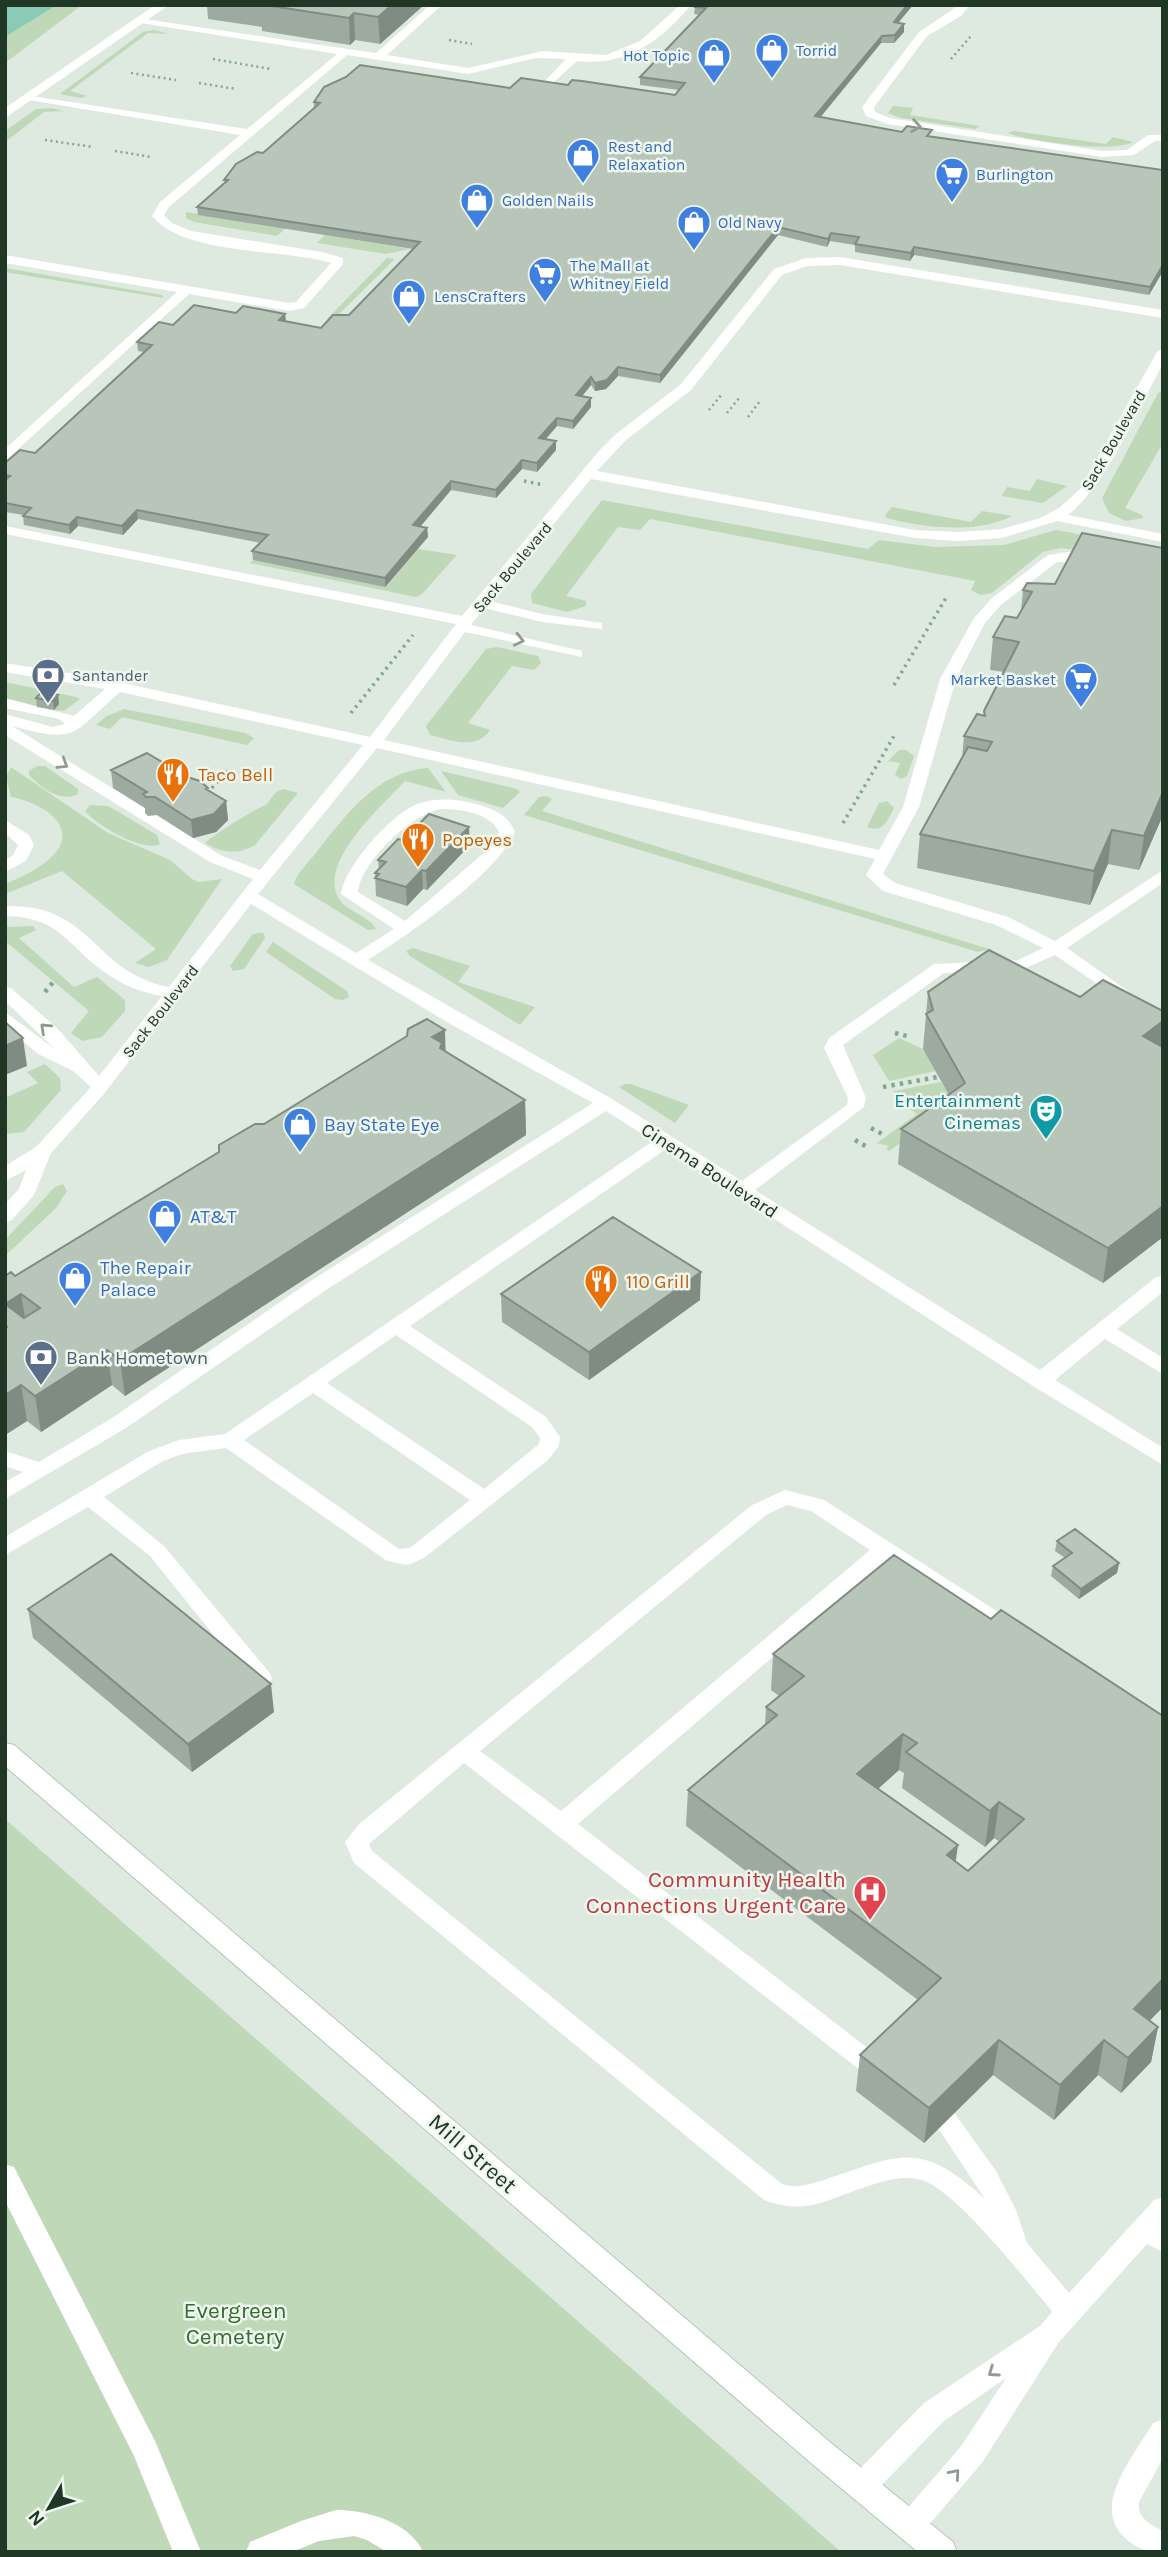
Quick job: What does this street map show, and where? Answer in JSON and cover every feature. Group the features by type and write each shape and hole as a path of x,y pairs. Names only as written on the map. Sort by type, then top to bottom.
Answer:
{"main road":[{"path":"5,114 163,5"},
{"name":"Mill Street","path":"5,1752 942,2552"}],"lane":[{"path":"376,59 437,5"},
{"path":"141,20 343,54 468,71 485,70 535,55 607,59 633,52 648,43 686,5"},
{"path":"965,5 957,14 923,34 867,110 881,120 1113,155 1136,151 1158,138"},
{"path":"5,259 294,307 339,265 335,259 187,234 171,229 159,219 159,210 343,54"},
{"path":"543,89 575,57"},
{"path":"29,97 248,133"},
{"path":"954,145 995,150 1008,140"},
{"path":"588,474 621,437 686,387 772,278 796,264 815,261 849,262 1163,314"},
{"path":"5,457 186,290"},
{"name":"Sack Boulevard","path":"7,1171 43,1151 100,1086 263,877 373,743 464,624 588,474 931,536 995,534 1054,516 1069,507 1087,490 1163,352"},
{"path":"1054,516 1163,538"},
{"path":"5,530 464,624 577,654"},
{"path":"1115,563 1079,556 1053,558 988,610 948,679 911,807 874,875 889,887 1002,921 1056,948 1163,1024"},
{"path":"482,603 542,618 597,626"},
{"path":"5,667 116,687 884,856"},
{"path":"5,719 52,733 66,732 116,687"},
{"path":"5,703 64,716 73,720 74,724"},
{"path":"5,728 216,859 263,877"},
{"path":"356,960 406,929 490,855 505,840 505,826 482,811 452,804 419,810 400,823 351,879 349,894 406,929"},
{"path":"359,901 356,894 360,886 413,832 435,819 455,817 484,825 496,839 497,846 490,855"},
{"path":"5,825 23,838 26,845 20,858 5,866"},
{"path":"740,1191 855,1107 857,1098 833,1048 835,1041 940,968 1021,965 1056,948 1163,876"},
{"name":"Cinema Boulevard","path":"249,896 458,1021 606,1103 740,1191 1163,1458"},
{"path":"5,911 30,911 48,915 130,981 173,993"},
{"path":"5,992 52,1033 80,1068 100,1086"},
{"path":"5,1017 44,1050 80,1068"},
{"path":"442,1031 458,1021"},
{"path":"5,1492 119,1423 319,1285 606,1103"},
{"path":"5,1547 167,1451 200,1443 230,1440 665,1141"},
{"path":"5,1216 27,1191 43,1151"},
{"path":"7,1171 32,1181"},
{"path":"1040,1381 1163,1282"},
{"path":"230,1440 394,1556 408,1557 418,1553 549,1446 546,1429 396,1325"},
{"path":"1104,1330 1163,1367"},
{"path":"313,1383 484,1500"},
{"path":"5,1458 41,1470"},
{"path":"89,1496 157,1551 261,1678"},
{"path":"1025,1641 817,1505 785,1497 768,1506 464,1751 367,1830 357,1842 362,1856 782,2198 794,2200 811,2196 882,2168 923,2168 940,2176 1015,2245 1069,2312"},
{"path":"562,1824 886,1549"},
{"path":"464,1751 878,2070"},
{"path":"946,2122 986,2173 1006,2210 1015,2245"},
{"path":"5,2175 145,2450 187,2552"},
{"path":"910,2526 972,2454 1049,2333 1154,2234 1163,2208"},
{"path":"862,2486 934,2412 1049,2333"},
{"path":"1163,2432 1125,2500 1122,2511 1131,2526 1163,2546"},
{"path":"260,2552 323,2525 362,2522 388,2533 409,2552"}],"path":[{"path":"951,59 971,36"},
{"path":"213,59 271,69"},
{"path":"131,73 176,80"},
{"path":"199,83 236,89"},
{"path":"45,140 93,148"},
{"path":"116,151 151,157"},
{"path":"709,410 722,394"},
{"path":"727,413 740,397"},
{"path":"748,417 760,401"},
{"path":"894,685 946,598"},
{"path":"347,717 420,626"},
{"path":"830,844 894,736"},
{"path":"207,793 230,769"},
{"path":"904,1083 947,1076"}],"green space":[{"path":"57,5 82,5 5,63 5,37"},
{"path":"154,30 168,34 148,33 70,91 87,96 81,98 60,94 143,32"},
{"path":"893,106 913,108 910,115 980,126 975,129 901,118 888,113"},
{"path":"36,109 64,111 44,112 5,142 5,131"},
{"path":"1014,131 1106,144 1113,137 1133,142 1108,146 1071,145 1008,133"},
{"path":"186,212 286,228 277,236 194,222 186,218"},
{"path":"325,235 410,249 386,254 317,243"},
{"path":"387,258 395,259 333,320 327,319"},
{"path":"5,268 162,295 164,298 5,272"},
{"path":"1163,391 1163,443 1125,508 1142,515 1143,518 1126,521 1109,513 1102,498 1158,393"},
{"path":"1037,479 1067,486 1043,503 1002,496 1007,487 1030,491"},
{"path":"602,500 868,549 879,540 936,547 1004,545 1056,530 1122,542 1119,557 1061,548 1043,552 992,593 980,595 971,590 975,581 650,519 640,530 618,527 566,596 586,601 586,606 567,612 532,603 531,594"},
{"path":"892,507 971,522 982,511 1012,516 983,525 933,527 887,518 885,515"},
{"path":"418,549 457,555 422,594 416,597 250,563 253,560 385,586"},
{"path":"497,647 538,656 541,663 534,670 512,666 468,723 490,730 484,736 470,742 462,742 430,735 426,726 486,649"},
{"path":"5,682 80,699 64,711 54,710 59,704 37,707 5,699"},
{"path":"124,709 245,733 254,738 247,745 122,717 110,729 96,725 107,716"},
{"path":"899,750 906,750 914,756 907,776 901,779 895,775 900,763 888,761"},
{"path":"37,766 45,766 78,789 78,794 65,797 39,785 29,775 29,771"},
{"path":"11,767 108,833 170,860 192,879 198,882 222,879 167,960 149,967 135,963 156,949 62,871 5,894 5,884 43,864 56,852 62,836 61,827 48,812 39,806 11,797 6,777"},
{"path":"428,768 446,792 405,781 356,835 337,868 335,884 339,899 376,929 368,930 294,884 297,876 363,798 393,777"},
{"path":"441,771 517,789 520,792 503,808 458,795"},
{"path":"283,789 298,793 255,845 230,852 205,843 236,821 266,805 276,792"},
{"path":"547,796 552,799 542,811 989,949 978,952 524,815 539,797"},
{"path":"887,801 894,808 887,821 881,827 867,827 879,803"},
{"path":"90,805 108,806 117,811 157,835 160,844 143,845 109,830 85,811"},
{"path":"33,926 36,930 19,938 74,987 97,977 125,1000 125,1011 102,1037 82,1041 71,1033 89,1011 5,941 5,927"},
{"path":"263,933 265,938 244,969 233,971 230,966 252,935"},
{"path":"273,942 347,991 349,997 343,1000 335,999 266,952"},
{"path":"413,948 470,966 458,982 535,1007 520,1025 410,956 406,951"},
{"path":"899,1038 923,1049 936,1071 889,1081 873,1055"},
{"path":"45,1064 60,1078 61,1090 24,1132 5,1134 5,1098 38,1083 27,1072"},
{"path":"941,1082 952,1100 946,1111 889,1151 886,1149 889,1146 877,1143 917,1114 903,1105 894,1091"},
{"path":"625,1084 689,1105 675,1123 619,1087"},
{"path":"63,1184 67,1191 56,1208 5,1256 5,1240 55,1187"},
{"name":"Evergreen Cemetery","path":"5,1819 841,2552 5,2552"}],"shaded area":[{"path":"5,5 57,5 5,37"}],"building":[{"path":"265,5 392,5 378,17 354,13 349,18"},
{"name":"The Mall at Whitney Field","path":"907,5 894,22 904,24 895,35 882,36 815,116 902,132 907,126 932,130 927,136 1163,170 1163,265 1150,287 914,247 911,253 855,244 859,237 831,233 828,239 778,227 660,375 618,367 607,380 595,383 591,377 576,395 591,398 573,421 557,418 539,438 556,441 537,463 522,460 496,490 451,481 413,525 427,528 385,578 252,551 268,535 137,510 122,526 77,517 69,525 23,516 31,508 5,503 5,480 10,476 5,475 5,463 20,450 35,453 152,345 137,342 159,322 173,325 194,305 236,313 243,306 285,314 279,320 321,328 333,315 349,315 420,242 197,207 228,180 224,180 236,164 257,152 263,153 320,103 314,102 324,87 346,77 360,65 510,88 521,78 568,85 572,80 675,95 685,83 640,77 706,8 695,7"},
{"name":"Market Basket","path":"1082,533 1163,548 1163,792 1144,836 1112,830 1094,871 920,834 968,747 987,751 992,742 964,736 977,714 985,716 984,711 1019,642 993,637 1005,616 1017,618 1032,592 1023,590 1027,583 1055,584"},
{"path":"42,691 58,695 53,701 36,698"},
{"path":"147,753 187,777 200,781 208,788 206,789 226,801 214,814 191,820 155,797 146,797 143,794 147,792 111,770"},
{"path":"429,814 469,827 426,871 422,870 406,887 375,878 379,874 375,873 386,862 378,860 398,839 403,840"},
{"name":"Entertainment Cinemas","path":"989,950 1080,997 1103,980 1163,1011 1163,1021 1143,1036 1163,1047 1163,1206 1108,1248 901,1129 965,1083 926,1014 933,1010 928,992"},
{"path":"427,1019 445,1030 432,1037 442,1043 440,1048 525,1100 120,1360 107,1350 35,1396 21,1385 5,1395 7,1327 5,1325 5,1276 11,1272 15,1276 219,1152 219,1145 255,1124 264,1124 407,1036 408,1029","holes":["21,1294 40,1308 24,1318 5,1304"]},
{"path":"5,1022 23,1038 5,1046"},
{"name":"110 Grill","path":"613,1217 701,1272 589,1352 501,1294"},
{"path":"1075,1529 1119,1563 1081,1589 1053,1566 1072,1553 1057,1541"},
{"path":"111,1554 271,1684 188,1744 28,1609"},
{"path":"894,1555 991,1619 1001,1610 1163,1716 1163,1979 1134,2009 1158,2027 1128,2058 1104,2040 1060,2085 999,2040 929,2108 860,2055 941,1978 688,1790 777,1715 766,1707 804,1676 773,1654","holes":["903,1734 917,1743 906,1752 990,1811 999,1802 1024,1819 968,1871 947,1855 958,1845 857,1774"]}],"place":[{"name":"Torrid","path":"772,80"},
{"name":"Hot Topic","path":"714,85"},
{"name":"Rest and Relaxation","path":"583,185"},
{"name":"Burlington","path":"952,204"},
{"name":"Golden Nails","path":"477,230"},
{"name":"Old Navy","path":"694,252"},
{"name":"The Mall at Whitney Field","path":"545,304"},
{"name":"LensCrafters","path":"409,326"},
{"name":"Santander","path":"48,705"},
{"name":"Market Basket","path":"1081,709"},
{"name":"Taco Bell","path":"173,804"},
{"name":"Popeyes","path":"418,869"},
{"name":"Entertainment Cinemas","path":"1046,1141"},
{"name":"Bay State Eye","path":"300,1154"},
{"name":"AT&T","path":"165,1246"},
{"name":"The Repair Palace","path":"75,1308"},
{"name":"110 Grill","path":"601,1311"},
{"name":"Bank Hometown","path":"41,1387"},
{"name":"Community Health Connections Urgent Care","path":"870,1922"}]}
